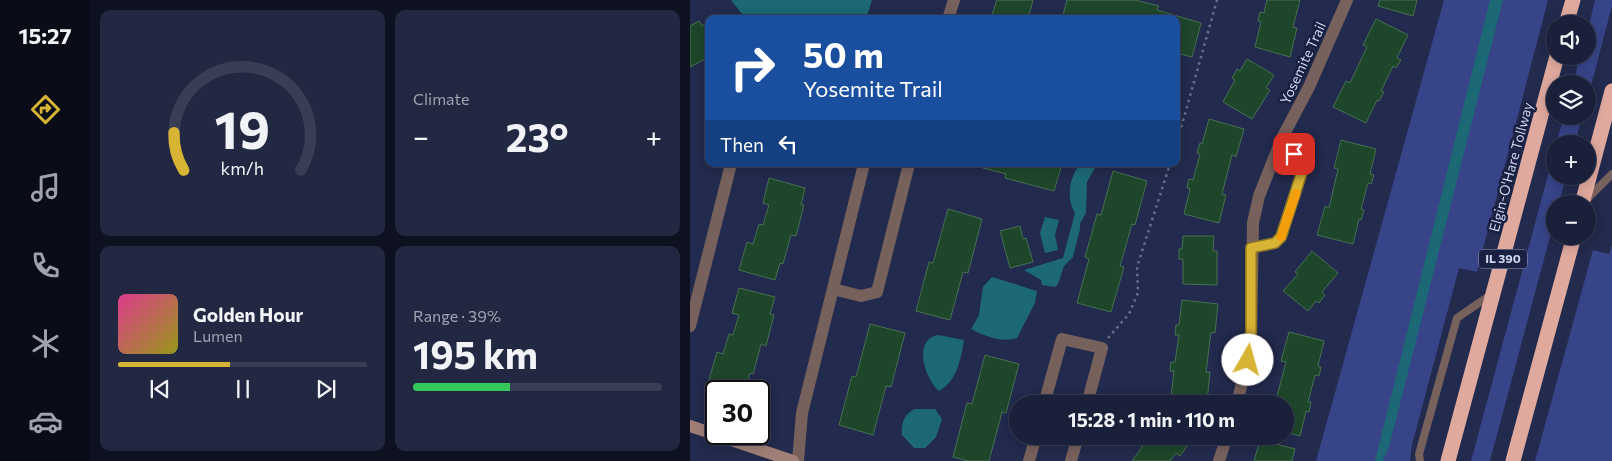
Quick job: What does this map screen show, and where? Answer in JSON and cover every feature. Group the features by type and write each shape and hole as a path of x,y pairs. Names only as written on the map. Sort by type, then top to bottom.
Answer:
{"highway":[{"path":"1569,15 1573,0"},
{"name":"Elgin-O'Hare Tollway","path":"1448,461 1556,65"},
{"path":"1584,195 1612,91"},
{"path":"1513,461 1572,245"}],"street":[{"path":"949,15 954,0"},
{"name":"Yosemite Trail","path":"1240,395 1251,344 1252,223 1259,196 1282,138 1309,87 1347,0"},
{"path":"1251,248 1275,243 1281,237 1302,172 1301,164 1282,138"},
{"path":"690,326 695,290 730,167"},
{"path":"798,461 802,413 863,167"},
{"path":"833,289 861,296 877,292 908,167"},
{"path":"1046,395 1062,339 1102,348 1089,395"},
{"path":"690,426 793,461"},
{"path":"1029,461 1033,445"},
{"path":"1072,461 1076,445"},
{"path":"1219,461 1224,445"}],"lane":[{"path":"1590,195 1612,174"},
{"path":"1420,461 1419,454 1458,318 1494,293"}],"path":[{"path":"1180,132 1217,0"},
{"path":"1102,348 1115,328 1129,314 1138,293 1137,267 1169,167"}],"shaded area":[{"path":"731,0 872,0 867,15 743,15"},
{"path":"1444,0 1548,0 1477,272 1459,268 1412,445 1410,461 1316,461"},
{"path":"1490,0 1503,0 1389,447 1383,461 1375,461"},
{"path":"1595,0 1612,0 1594,75 1575,75 1578,65 1596,65 1596,15 1591,15"},
{"path":"1561,125 1580,125 1577,135 1559,135"},
{"path":"1078,167 1095,167 1087,182 1086,213 1080,224 1073,257 1064,266 1058,284 1055,287 1042,285 1041,280 1024,270 1063,258 1075,213 1070,201 1070,188"},
{"path":"1546,182 1546,185 1564,185 1561,195 1546,195 1546,245 1548,245 1490,461 1471,461"},
{"path":"1045,217 1059,220 1055,235 1058,250 1045,253 1040,233"},
{"path":"1612,245 1612,461 1535,461 1593,250 1609,254"},
{"path":"992,277 1037,291 1035,303 1017,338 999,339 971,329 979,315 983,287"},
{"path":"938,335 964,340 957,369 950,381 939,391 929,378 923,352 925,344 930,338"},
{"path":"915,409 935,409 942,419 936,437 925,448 914,448 902,435 904,419 908,413"}],"building":[{"path":"997,0 1033,0 1029,15 992,15"},
{"path":"1067,0 1135,0 1159,6 1157,10 1174,15 1063,15"},
{"path":"1267,0 1300,0 1293,27 1297,28 1290,57 1255,47 1261,22 1258,21 1260,12 1264,13"},
{"path":"1380,0 1417,0 1413,16 1378,6"},
{"path":"1180,17 1201,23 1192,57 1180,54"},
{"path":"1376,19 1408,35 1397,58 1401,60 1396,68 1393,66 1381,91 1384,92 1379,101 1377,100 1366,123 1333,107 1346,81 1350,83 1367,47 1363,45"},
{"path":"699,21 702,26 705,24 705,59 690,67 690,26"},
{"path":"1247,59 1274,75 1266,88 1270,90 1252,119 1223,102 1235,80 1232,78 1237,69 1240,71"},
{"path":"1209,119 1244,129 1236,157 1232,155 1222,194 1226,195 1219,223 1184,214 1190,189 1187,188 1189,179 1193,180 1200,154 1197,153 1200,143 1202,144"},
{"path":"1341,140 1376,149 1370,174 1374,175 1371,184 1368,183 1361,209 1364,210 1361,220 1359,219 1353,244 1317,235 1325,206 1329,208 1338,169 1334,168"},
{"path":"979,167 1061,167 1054,191 1005,178 1006,174"},
{"path":"1113,171 1147,181 1135,225 1132,224 1120,266 1124,267 1111,312 1077,303 1089,259 1085,257 1097,214 1101,215"},
{"path":"769,178 805,188 801,205 804,205 796,236 791,235 783,264 780,263 775,280 739,270 747,242 753,244 759,224 763,225 769,205 763,203"},
{"path":"948,209 982,219 968,273 963,272 950,320 916,311 929,262 933,263"},
{"path":"1020,226 1023,239 1026,238 1033,262 1010,268 1000,231"},
{"path":"1183,236 1214,236 1213,251 1217,251 1217,285 1183,284 1183,259 1179,259 1179,249 1182,249"},
{"path":"1312,251 1338,273 1322,292 1325,295 1319,303 1316,301 1308,311 1283,291 1298,274 1295,272"},
{"path":"739,288 775,297 770,314 774,315 766,346 761,344 753,374 750,373 748,380 709,380 717,352 723,354 729,334 733,335 739,315 732,313"},
{"path":"1182,300 1218,304 1215,333 1211,332 1206,372 1210,372 1208,395 1171,395 1174,371 1170,371 1171,362 1175,362 1179,335 1175,335 1176,325 1179,325"},
{"path":"870,324 905,333 891,387 886,386 873,435 839,425 852,376 856,377"},
{"path":"1289,332 1324,341 1318,366 1321,367 1319,376 1315,375 1308,402 1311,402 1309,412 1306,411 1300,436 1294,434 1294,395 1277,395 1286,362 1281,361"},
{"path":"985,355 1019,364 1011,395 1009,395 1006,413 1002,412 989,461 968,461 953,457 967,403 972,404"},
{"path":"1143,445 1188,445 1180,456 1176,453 1170,461 1132,461"},
{"path":"1259,445 1279,445 1295,449 1292,461 1254,461"}],"slow traffic":[{"path":"1281,237 1296,193"}],"route":[{"path":"1248,360 1251,344 1251,248 1275,243 1281,237 1302,172 1301,164 1294,154"}]}
